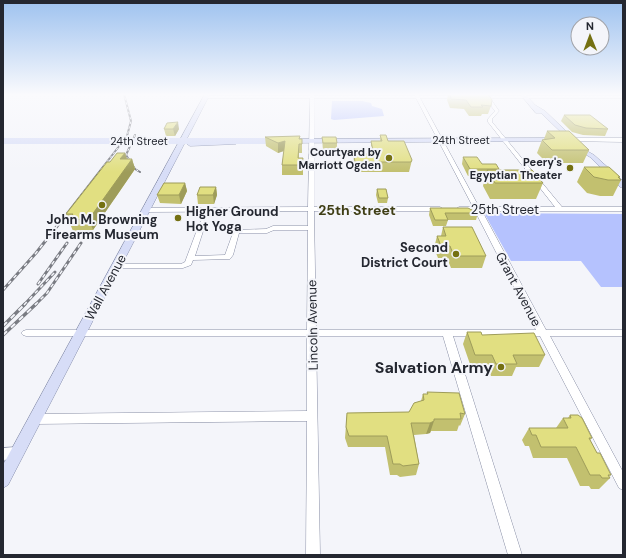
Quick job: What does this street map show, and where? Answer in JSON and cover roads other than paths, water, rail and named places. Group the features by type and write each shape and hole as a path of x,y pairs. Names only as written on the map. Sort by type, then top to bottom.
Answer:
{"main road":[{"name":"Wall Avenue","path":"3,480 194,120"},
{"path":"546,120 557,126 623,185"},
{"name":"24th Street","path":"3,141 572,140"},
{"name":"24th Street","path":"183,141 219,144 300,141"},
{"path":"585,152 589,161 601,173 613,184 623,189"}],"street":[{"name":"Lincoln Avenue","path":"312,120 311,228 313,333 313,555"},
{"name":"Grant Avenue","path":"430,120 623,484"},
{"path":"490,120 504,140 560,209"},
{"name":"24th Street","path":"572,140 623,140"},
{"name":"25th Street","path":"146,210 623,209"},
{"path":"116,266 183,266 188,263 203,222"},
{"path":"190,258 227,257 236,231 266,231 272,228 311,228"},
{"path":"26,333 623,333"},
{"path":"447,333 515,555"},
{"path":"35,419 313,416"},
{"path":"3,454 17,454"}],"railway":[{"path":"64,217 127,136 131,120"},
{"path":"135,135 126,155 135,169 140,172"},
{"path":"3,290 36,253 65,216"},
{"path":"38,284 67,243"},
{"path":"36,304 47,293 81,243"},
{"path":"24,305 55,272"},
{"path":"3,335 36,304"},
{"path":"3,326 24,305"}],"place":[{"name":"Courtyard by Marriott Ogden","path":"389,158"},
{"name":"Peery's Egyptian Theater","path":"570,168"},
{"name":"John M. Browning Firearms Museum","path":"102,205"},
{"name":"Higher Ground Hot Yoga","path":"178,218"},
{"name":"Second District Court","path":"456,254"},
{"name":"Salvation Army","path":"501,367"}],"district":[{"name":"25th Street","path":"357,210"}]}
